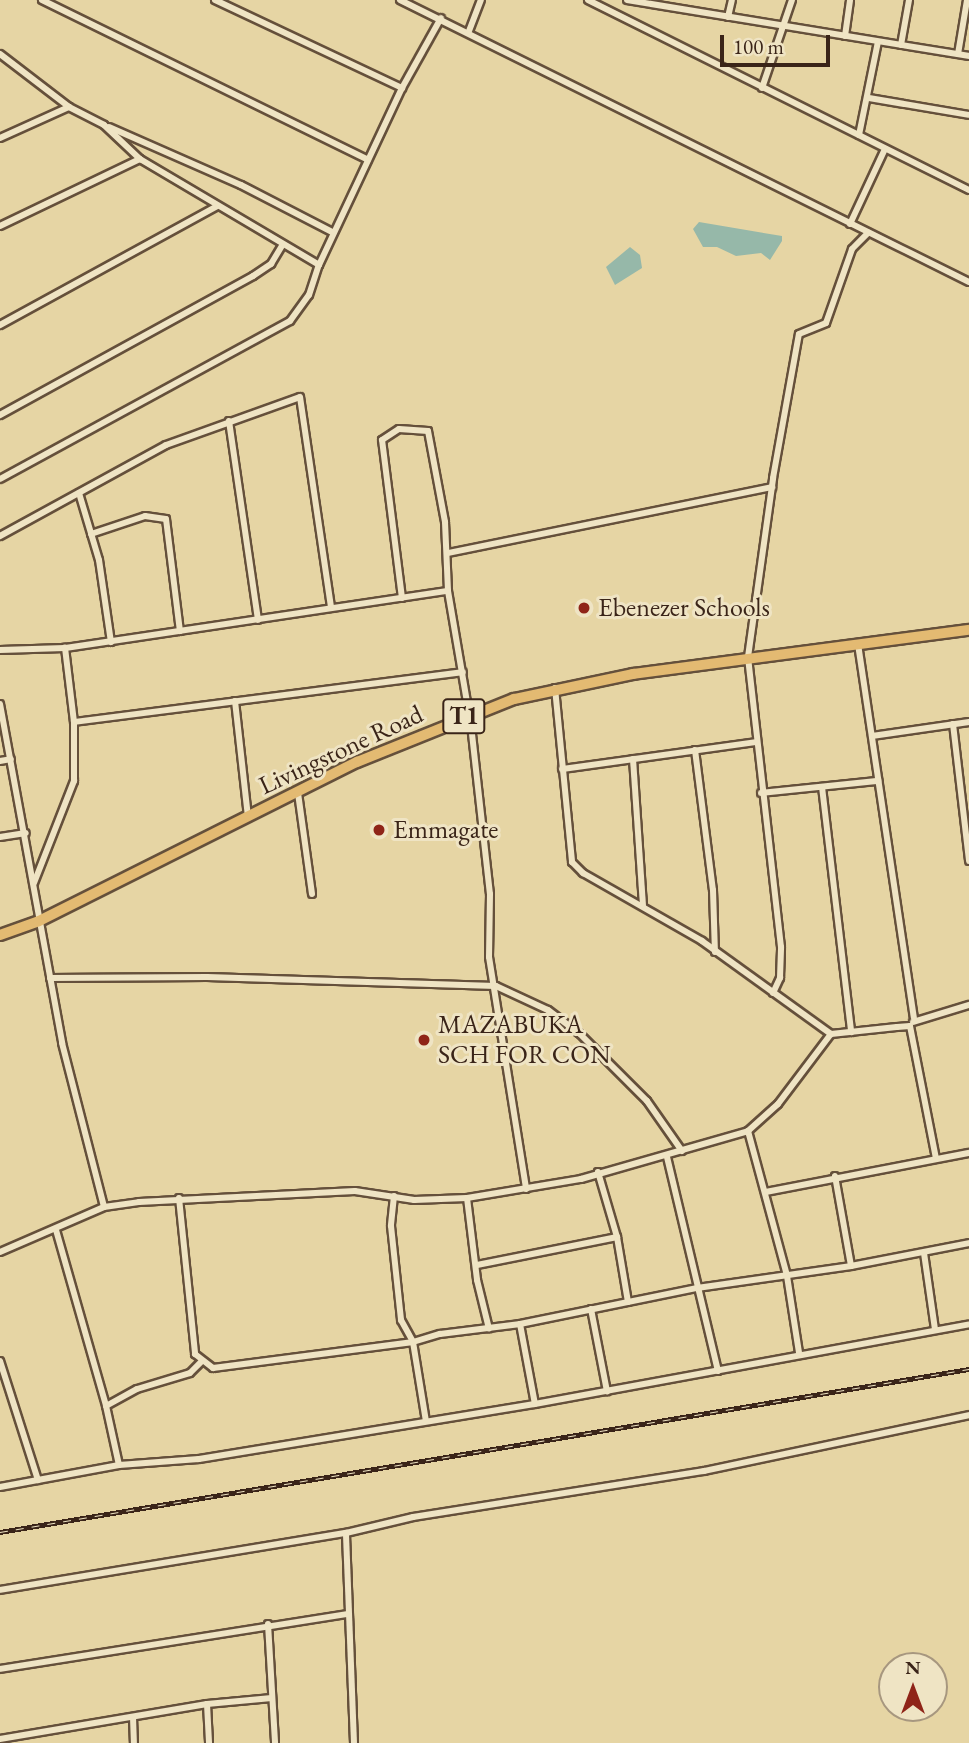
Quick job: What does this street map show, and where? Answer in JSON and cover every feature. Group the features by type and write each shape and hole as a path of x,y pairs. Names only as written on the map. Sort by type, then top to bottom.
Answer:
{"highway":[{"name":"Livingstone Road","path":"0,935 39,921 248,817 469,713 555,688 748,657 969,630"}],"street":[{"path":"42,0 368,160"},
{"path":"215,0 402,88"},
{"path":"400,0 469,31 969,282"},
{"path":"469,31 481,0"},
{"path":"589,0 969,190"},
{"path":"627,0 674,4 728,17 969,56"},
{"path":"728,17 732,0"},
{"path":"762,88 792,0"},
{"path":"845,36 850,0"},
{"path":"901,46 909,0"},
{"path":"958,54 967,0"},
{"path":"0,479 290,321 309,295 332,232 402,88 441,18"},
{"path":"859,135 869,98 878,42"},
{"path":"0,54 69,107 241,185 332,232"},
{"path":"869,98 969,115"},
{"path":"0,138 69,107"},
{"path":"104,125 140,159 318,265"},
{"path":"850,224 885,149"},
{"path":"0,226 140,159"},
{"path":"0,325 217,206"},
{"path":"773,993 780,978 781,947 761,793 748,657 772,487 799,334 826,323 852,249 868,233"},
{"path":"0,415 253,276 271,264 282,246"},
{"path":"0,536 166,445 300,397 331,608"},
{"path":"229,421 258,620"},
{"path":"402,598 382,440 390,432 428,431 439,477 448,554 448,591 469,713 490,894 489,957 496,986 526,1189"},
{"path":"448,554 772,487"},
{"path":"79,493 91,534 111,642"},
{"path":"91,534 145,516 166,519 180,631"},
{"path":"0,650 65,648 111,642 448,591"},
{"path":"858,644 914,1018 911,1026 936,1158"},
{"path":"33,886 74,781 74,722 65,648"},
{"path":"74,722 463,672"},
{"path":"555,688 572,862 715,952 831,1034 911,1026"},
{"path":"235,701 248,817"},
{"path":"0,704 26,833 50,978 104,1207"},
{"path":"872,736 969,722"},
{"path":"953,724 969,861"},
{"path":"562,769 756,742"},
{"path":"695,750 713,890 715,952"},
{"path":"0,761 11,759"},
{"path":"634,759 643,906"},
{"path":"761,793 878,780"},
{"path":"822,787 851,1032"},
{"path":"298,793 312,894"},
{"path":"0,837 26,833"},
{"path":"50,978 206,977 496,986 548,1010 579,1033 647,1101 682,1151"},
{"path":"914,1018 969,1005"},
{"path":"0,1252 104,1207 179,1198 355,1191 414,1200 467,1198 526,1189 667,1157 748,1131 778,1104 831,1034"},
{"path":"748,1131 787,1276 799,1353"},
{"path":"766,1192 835,1176 969,1153"},
{"path":"667,1157 718,1371"},
{"path":"598,1172 617,1237 628,1302"},
{"path":"835,1176 851,1266"},
{"path":"394,1196 391,1226 401,1321 413,1342 426,1421"},
{"path":"179,1198 195,1354 201,1362 213,1368 413,1342 440,1334 520,1324 697,1288 851,1266 969,1243"},
{"path":"467,1198 489,1329"},
{"path":"56,1230 106,1406 119,1465"},
{"path":"477,1265 617,1237"},
{"path":"924,1253 935,1329"},
{"path":"591,1309 607,1391"},
{"path":"520,1324 535,1404"},
{"path":"0,1487 119,1465 199,1459 535,1404 718,1371 799,1353 969,1324"},
{"path":"0,1361 38,1479"},
{"path":"106,1406 136,1389 190,1373 201,1362"},
{"path":"0,1590 346,1533 413,1517 705,1471 969,1415"},
{"path":"346,1533 354,1743"},
{"path":"0,1670 268,1624 347,1614"},
{"path":"268,1624 275,1743"},
{"path":"0,1739 207,1704 272,1698"},
{"path":"207,1704 209,1743"},
{"path":"133,1717 134,1743"}],"shaded area":[{"path":"699,222 782,236 782,241 770,260 761,253 736,256 717,247 703,247 693,229"},
{"path":"630,247 640,255 642,268 615,285 606,267"}],"railway":[{"path":"0,1532 969,1369"}],"place":[{"name":"Ebenezer Schools","path":"584,608"},
{"name":"Emmagate","path":"379,830"},
{"name":"MAZABUKA SCH FOR CON","path":"424,1040"}]}
